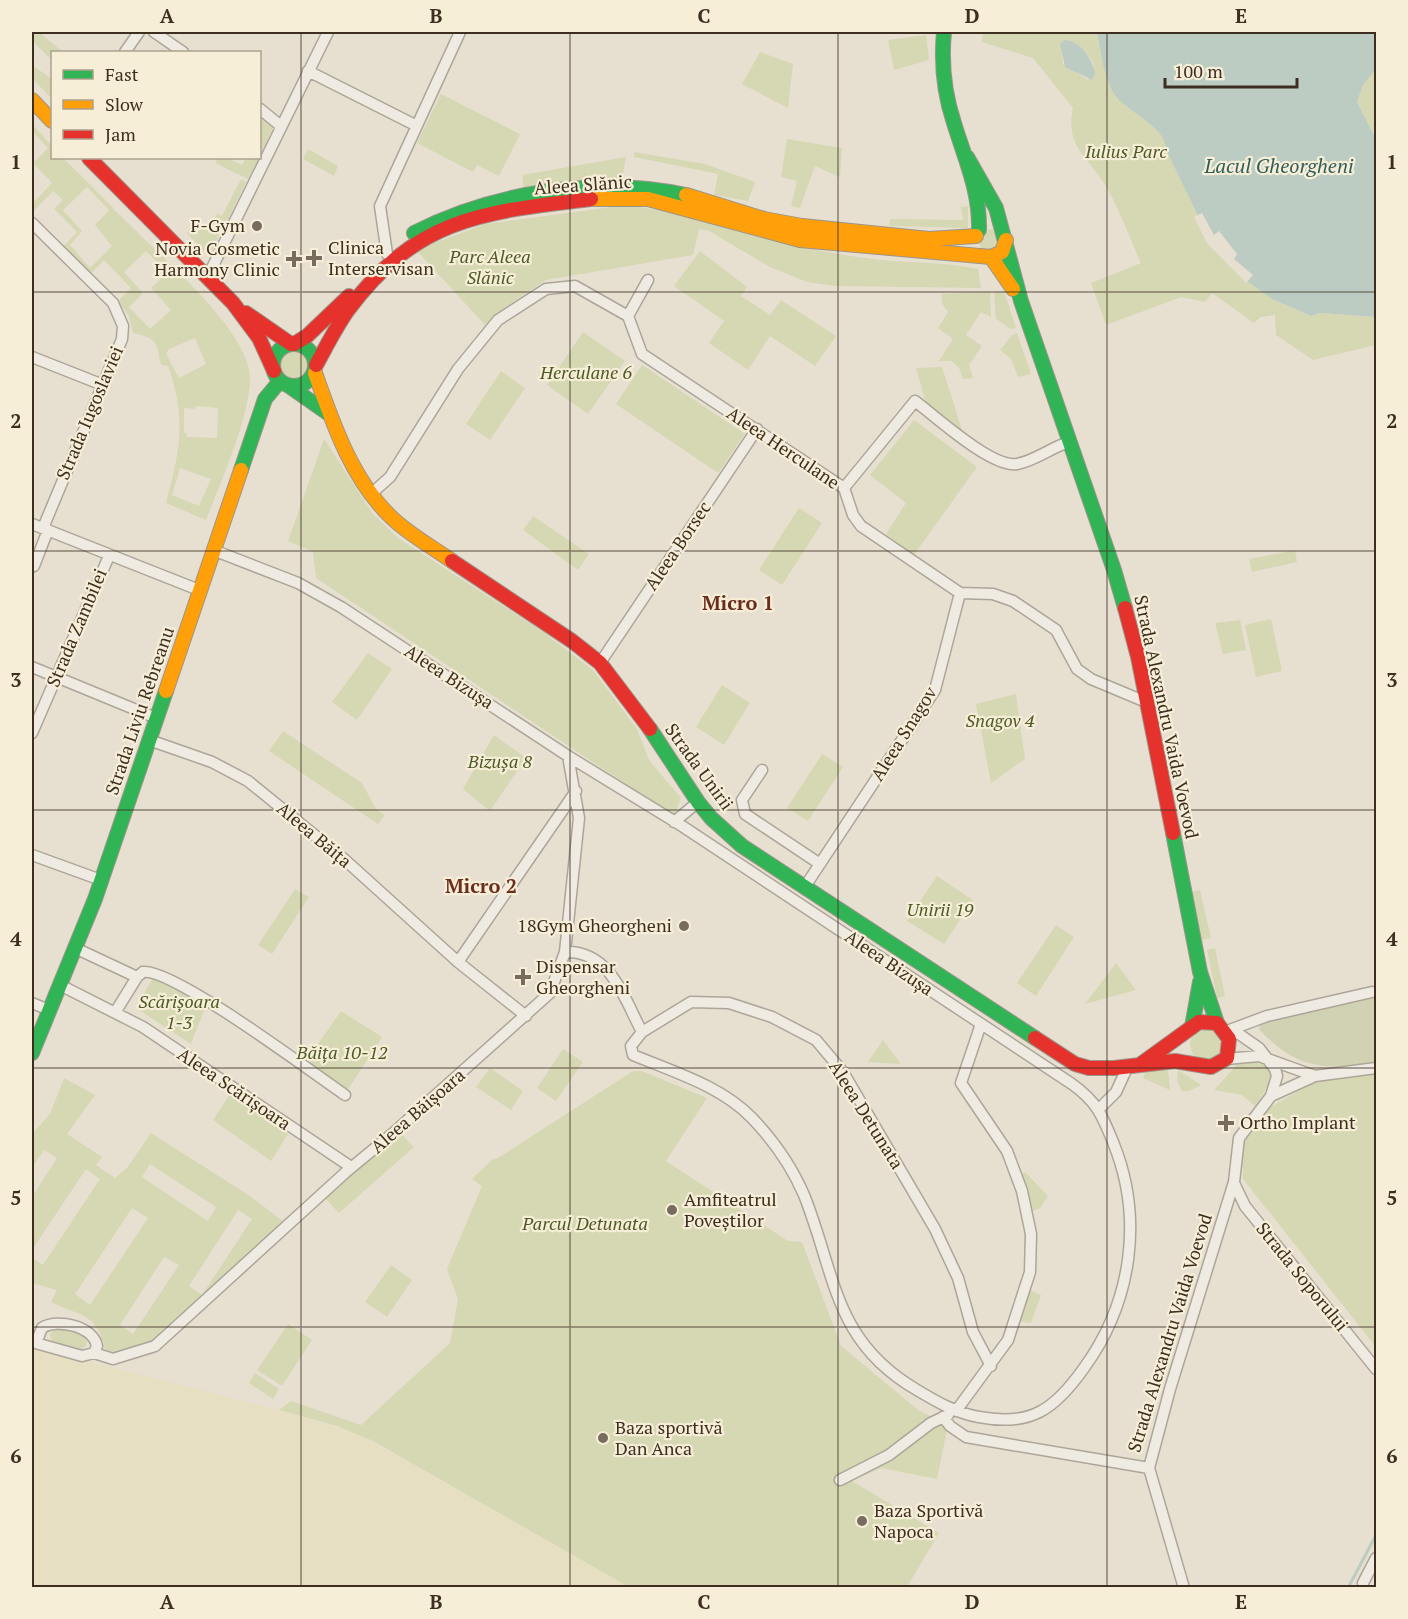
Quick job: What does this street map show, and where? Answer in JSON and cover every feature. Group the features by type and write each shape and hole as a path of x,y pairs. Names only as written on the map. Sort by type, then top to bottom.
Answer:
{"main road":[{"path":"944,32 942,64 947,101 980,204 976,248 988,256 1002,252 1004,236 991,226 978,233"},
{"path":"32,100 51,120"},
{"name":"Strada Alexandru Vaida Voevod","path":"967,158 993,201 1021,301 1114,570 1138,657 1200,974 1223,1028"},
{"path":"90,159 233,303 259,338 281,379 303,385 315,369 309,350 293,344 233,303"},
{"name":"Aleea Slănic","path":"293,344 340,305 387,254 421,228 457,212 513,199 629,186 680,194 796,225 957,239 978,233"},
{"name":"Aleea Slănic","path":"315,369 347,311 377,276 407,248 449,225 511,209 608,198 648,199 800,240 889,250 988,256"},
{"name":"Strada Alexandru Vaida Voevod","path":"988,256 1021,301"},
{"path":"281,379 276,354 293,344"},
{"name":"Strada Unirii","path":"315,369 329,414 371,494 384,512 409,532 572,641 600,663 634,706 698,802 711,818 742,846 1063,1059 1096,1070 1169,1060 1194,1063 1210,1068 1226,1059"},
{"name":"Strada Unirii","path":"281,379 329,414"},
{"name":"Strada Liviu Rebreanu","path":"32,1053 101,880 265,399 281,379"},
{"name":"Strada Alexandru Vaida Voevod","path":"1191,1028 1200,974"},
{"path":"1134,1066 1203,1021 1223,1028 1231,1048 1226,1059"},
{"path":"1191,1028 1184,1048 1194,1063"}],"street":[{"path":"126,51 140,32"},
{"path":"154,32 182,51"},
{"path":"208,276 328,32"},
{"path":"387,254 380,206 415,125 460,32"},
{"path":"308,71 415,125"},
{"path":"261,110 281,126"},
{"name":"Strada Iugoslaviei","path":"32,222 119,312 123,332 103,385 67,465 34,566"},
{"path":"371,494 390,477 458,369 498,320 546,289 575,286 628,316 648,280"},
{"name":"Aleea Herculane","path":"628,316 642,354 844,488 853,515 861,526 960,593"},
{"path":"32,357 103,385"},
{"path":"844,488 915,401 983,451 1006,464 1019,464 1069,442"},
{"name":"Aleea Borsec","path":"600,663 757,429"},
{"path":"32,524 199,590"},
{"name":"Aleea Bizușa","path":"213,550 298,583 341,607 568,756 691,832 1072,1084 1099,1109"},
{"name":"Strada Zambilei","path":"32,733 109,556"},
{"path":"960,593 993,594 1013,601 1056,630 1077,669 1091,679 1146,702"},
{"name":"Aleea Snagov","path":"804,888 935,690 960,593"},
{"path":"32,667 156,717"},
{"name":"Aleea Băița","path":"149,740 212,762 248,781 344,859 459,962 526,1016"},
{"name":"Aleea Băișoara","path":"94,1353 97,1346 94,1337 86,1331 59,1322 42,1328 34,1343 82,1356 94,1353 119,1359 161,1342 351,1167 550,993 565,952 579,818 568,756"},
{"path":"762,770 742,800 745,814 820,864"},
{"path":"459,962 576,791"},
{"path":"675,822 698,802"},
{"path":"32,855 101,880"},
{"path":"75,948 137,977"},
{"path":"565,952 583,954 612,974 642,1032"},
{"path":"116,1011 137,977 143,972 153,972 202,998 345,1095"},
{"name":"Aleea Scărișoara","path":"60,985 116,1011 143,1027 351,1167"},
{"path":"1223,1028 1371,992"},
{"name":"Aleea Detunata","path":"991,1365 973,1332 958,1278 934,1229 843,1072 816,1040 772,1017 729,1003 691,1002 642,1032 632,1046 633,1055 729,1098 752,1118 784,1157 803,1194 831,1281 847,1321 874,1360 912,1387 956,1411 1001,1420 1025,1418 1042,1412 1068,1390 1102,1344 1111,1325 1123,1287 1131,1224 1123,1175 1099,1109"},
{"path":"32,1003 49,1010"},
{"path":"840,1480 889,1455 943,1417 956,1411 1008,1340 1030,1272 1031,1234 1022,1191 1007,1151 961,1083 981,1024"},
{"path":"1223,1028 1246,1038 1268,1057 1277,1076 1271,1096"},
{"path":"1226,1059 1246,1055 1268,1057 1315,1076 1377,1068"},
{"path":"1099,1109 1116,1092 1134,1066"},
{"name":"Strada Alexandru Vaida Voevod","path":"1184,1587 1149,1468 1170,1389 1234,1182 1239,1138 1271,1096 1315,1076"},
{"name":"Strada Soporului","path":"1234,1182 1245,1206 1377,1369"},
{"path":"943,1417 950,1426 966,1437 1149,1468"},
{"path":"1363,1584 1376,1562"}],"shaded area":[{"path":"32,1347 279,1410 359,1434 629,1587 32,1587"}],"green space":[{"path":"32,32 39,32 62,51 51,51 51,59 32,41"},
{"name":"Iulius Parc","path":"983,32 1097,32 1105,67 1114,92 1124,105 1161,135 1202,224 1232,267 1272,299 1310,316 1320,313 1376,317 1376,345 1313,360 1276,335 1275,315 1261,317 1254,323 1212,293 1205,302 1181,297 1106,325 1091,283 1141,263 1121,217 1102,179 1076,144 1071,122 1073,108 1033,58 982,42","holes":["1068,40 1087,53 1092,61 1094,66 1088,80 1063,64 1062,56"]},
{"path":"926,35 929,60 894,70 888,40"},
{"path":"760,52 793,64 788,108 742,84"},
{"path":"32,65 51,78 51,98 32,78"},
{"path":"1376,69 1376,139 1357,102 1363,85"},
{"path":"441,94 520,134 499,176 477,165 473,172 417,143"},
{"path":"261,116 274,125 261,154 261,128"},
{"path":"32,124 51,145 51,159 64,159 206,301 238,343 247,363 250,381 244,414 233,451 206,520 166,503 178,450 178,402 168,366 161,365 157,346 152,339 133,333 129,316 118,301 131,288 104,260 90,274 64,246 77,232 54,209 63,200 53,191 32,213 32,204 52,183 33,163 48,148 32,131","holes":["87,187 109,210 95,225 112,246 90,268 70,245 82,231 63,210","146,251 167,273 151,288 171,310 150,329 129,307 143,293 124,272","195,338 206,364 179,378 166,354 169,349","196,406 218,408 217,438 186,437 184,408 195,409","180,468 211,479 199,506 172,495"]},
{"path":"787,139 842,148 840,177 815,166 800,208 791,206 797,181 781,177"},
{"path":"308,149 338,166 334,176 303,159"},
{"path":"634,152 705,164 755,182 748,201 714,195 718,174 634,157"},
{"path":"626,157 622,179 524,192 522,175"},
{"path":"217,159 229,159 242,165 245,159 258,159 248,179 215,163"},
{"path":"241,179 246,182 223,230 212,223 217,214 222,216"},
{"path":"968,206 968,228 889,226 890,219 963,220 961,207"},
{"name":"Parc Aleea Slănic","path":"612,207 639,207 699,217 699,222 701,220 768,239 835,253 881,260 978,269 981,288 836,286 807,282 770,267 709,231 699,229 693,255 546,280 497,313 485,325 416,250 485,224"},
{"path":"195,221 220,233 212,250 204,251 187,233"},
{"path":"989,229 997,230 1001,249 982,251 978,240"},
{"path":"700,251 747,287 741,296 770,315 781,300 836,336 815,366 770,336 748,370 709,343 724,321 674,286"},
{"path":"1004,291 1016,328 1011,329 996,319 994,293"},
{"path":"990,292 991,317 981,312 966,335 982,346 969,365 973,378 963,379 959,368 952,361 939,361 953,339 938,328 948,312 942,304 941,294"},
{"name":"Herculane 6","path":"583,332 625,361 588,414 547,385"},
{"path":"1017,333 1031,374 1018,377 1011,359 1000,350 1012,335"},
{"path":"294,351 304,355 308,365 304,375 294,379 284,375 280,365 284,355"},
{"path":"642,365 745,434 718,473 616,404"},
{"path":"942,367 963,433 927,407 916,368"},
{"path":"501,371 525,388 490,440 466,424"},
{"path":"914,420 977,467 914,555 886,534 906,503 870,475"},
{"path":"324,439 373,514 398,538 543,632 593,670 637,729 649,760 681,798 674,816 316,578 313,552 288,541"},
{"path":"799,508 822,523 782,585 759,570"},
{"path":"533,516 589,554 578,570 523,530"},
{"path":"1295,550 1297,562 1252,572 1249,559"},
{"path":"1271,619 1282,671 1256,677 1245,625"},
{"path":"1240,620 1246,650 1223,654 1215,623"},
{"path":"368,653 392,669 357,720 332,702"},
{"path":"722,685 750,703 724,745 696,727"},
{"name":"Snagov 4","path":"1016,694 1025,759 991,783 976,704"},
{"path":"283,731 362,783 376,809 385,815 378,824 269,751"},
{"name":"Bizușa 8","path":"494,735 526,758 490,811 463,789"},
{"path":"822,754 843,767 808,821 787,808"},
{"name":"Unirii 19","path":"937,876 973,900 944,944 907,921"},
{"path":"295,889 309,897 272,954 258,945"},
{"path":"1200,890 1211,938 1202,940 1191,892"},
{"path":"1056,925 1074,937 1036,996 1017,983"},
{"path":"1215,948 1225,996 1217,998 1207,950"},
{"path":"1116,963 1136,990 1085,1004"},
{"name":"Scărișoara 1-3","path":"152,979 161,979 207,1003 191,1044 136,1008"},
{"path":"1376,995 1376,1062 1342,1066 1312,1064 1285,1052 1259,1029 1261,1022 1269,1019"},
{"name":"Băița 10-12","path":"341,1011 382,1037 347,1091 306,1061"},
{"path":"1207,1027 1219,1032 1224,1044 1219,1056 1207,1061 1195,1056 1190,1044 1195,1032"},
{"path":"883,1040 901,1064 868,1062"},
{"path":"563,1049 583,1062 556,1101 537,1088"},
{"path":"1241,1060 1265,1061 1270,1073 1268,1084 1255,1106 1242,1095 1214,1090"},
{"path":"490,1068 523,1091 511,1110 476,1087"},
{"path":"1156,1069 1168,1070 1170,1090 1143,1078 1145,1073"},
{"path":"1178,1070 1201,1085 1189,1091 1182,1091 1177,1081"},
{"name":"Parcul Detunata","path":"633,1071 642,1071 707,1098 666,1161 788,1241 802,1242 841,1346 918,1410 948,1425 937,1479 881,1468 852,1481 939,1533 907,1587 629,1587 373,1441 337,1426 279,1410 291,1401 361,1425 450,1343 458,1299 447,1269 482,1186 472,1179 493,1159 498,1158"},
{"path":"1376,1073 1376,1347 1243,1179 1242,1152 1247,1133 1268,1108 1313,1083"},
{"path":"64,1078 95,1095 67,1134 102,1157 96,1165 115,1178 127,1168 151,1133 250,1196 285,1223 153,1343 122,1356 105,1349 92,1321 51,1302 57,1290 32,1283 32,1258 43,1265 100,1179 86,1169 32,1250 32,1197 57,1158 44,1150 32,1168 32,1134 50,1114","holes":["150,1164 216,1207 208,1221 142,1177","132,1208 148,1218 90,1305 75,1294","238,1210 252,1219 202,1295 189,1286","164,1257 179,1265 133,1334 120,1325"]},
{"path":"230,1094 288,1134 271,1161 213,1120"},
{"path":"401,1134 414,1147 339,1213 323,1196"},
{"path":"1025,1172 1048,1196 1040,1208 1029,1213 1018,1176"},
{"path":"391,1265 412,1280 387,1317 365,1302"},
{"path":"1027,1289 1041,1295 1031,1323 1018,1321"},
{"path":"288,1324 312,1340 282,1386 257,1370"},
{"path":"57,1327 82,1335 87,1341 86,1346 79,1350 52,1343 50,1334"},
{"path":"255,1373 279,1389 273,1399 249,1383"}],"water":[{"name":"Lacul Gheorgheni","path":"1097,32 1376,32 1376,69 1363,85 1357,102 1376,139 1376,317 1320,313 1311,316 1272,299 1232,267 1202,224 1160,133 1126,106 1113,92 1105,70"},
{"path":"1064,40 1080,46 1088,56 1095,73 1092,80 1065,67 1060,44"}],"pier":[{"path":"1202,213 1214,235 1219,231 1237,254 1234,259 1253,275 1246,283 1207,243 1194,217"}],"waterway":[{"path":"1348,1588 1376,1535"}],"traffic: fast":[{"path":"944,32 943,67 946,89 974,188 979,230"},
{"path":"967,157 996,208 1021,301 1125,608"},
{"path":"414,233 478,207 547,192 618,187 652,189 686,195"},
{"path":"294,344 302,345 309,350 314,357 315,365 314,373 309,380 302,385 294,386 286,385 279,380 274,373 273,365 274,357 279,350 286,345 294,344"},
{"path":"241,470 265,399 280,381"},
{"path":"289,386 329,414"},
{"path":"32,1053 95,899 166,691"},
{"path":"650,729 698,802 711,818 742,846 1035,1038"},
{"path":"1173,833 1200,972 1217,1023"},
{"path":"1192,1027 1200,982"}],"traffic: slow":[{"path":"32,100 51,120"},
{"path":"686,195 764,219 802,226 929,239 976,236"},
{"path":"591,199 648,199 800,240 991,257 1002,252 1006,240"},
{"path":"991,257 1013,289"},
{"path":"315,373 345,450 378,503 399,524 452,561"},
{"path":"166,691 241,470"}],"traffic: jam":[{"path":"90,159 233,303 259,338 274,371"},
{"path":"316,365 348,310 374,279 400,255 427,237 455,224 485,215 591,199"},
{"path":"294,344 307,336 349,296"},
{"path":"246,313 291,344"},
{"path":"452,561 572,641 600,663 650,729"},
{"path":"1125,608 1138,657 1173,833"},
{"path":"1035,1038 1075,1064 1089,1068 1114,1068 1175,1061 1211,1067 1227,1058 1229,1039 1217,1023 1199,1022 1141,1064"}],"place":[{"name":"F-Gym","path":"257,226"},
{"name":"Clinica Interservisan","path":"314,258"},
{"name":"Novia Cosmetic Harmony Clinic","path":"294,259"},
{"name":"18Gym Gheorgheni","path":"684,926"},
{"name":"Dispensar Gheorgheni","path":"523,977"},
{"name":"Ortho Implant","path":"1226,1123"},
{"name":"Amfiteatrul Poveștilor","path":"672,1210"},
{"name":"Baza sportivă Dan Anca","path":"603,1438"},
{"name":"Baza Sportivă Napoca","path":"862,1521"}],"district":[{"name":"Micro 1","path":"738,603"},
{"name":"Micro 2","path":"481,886"}]}
